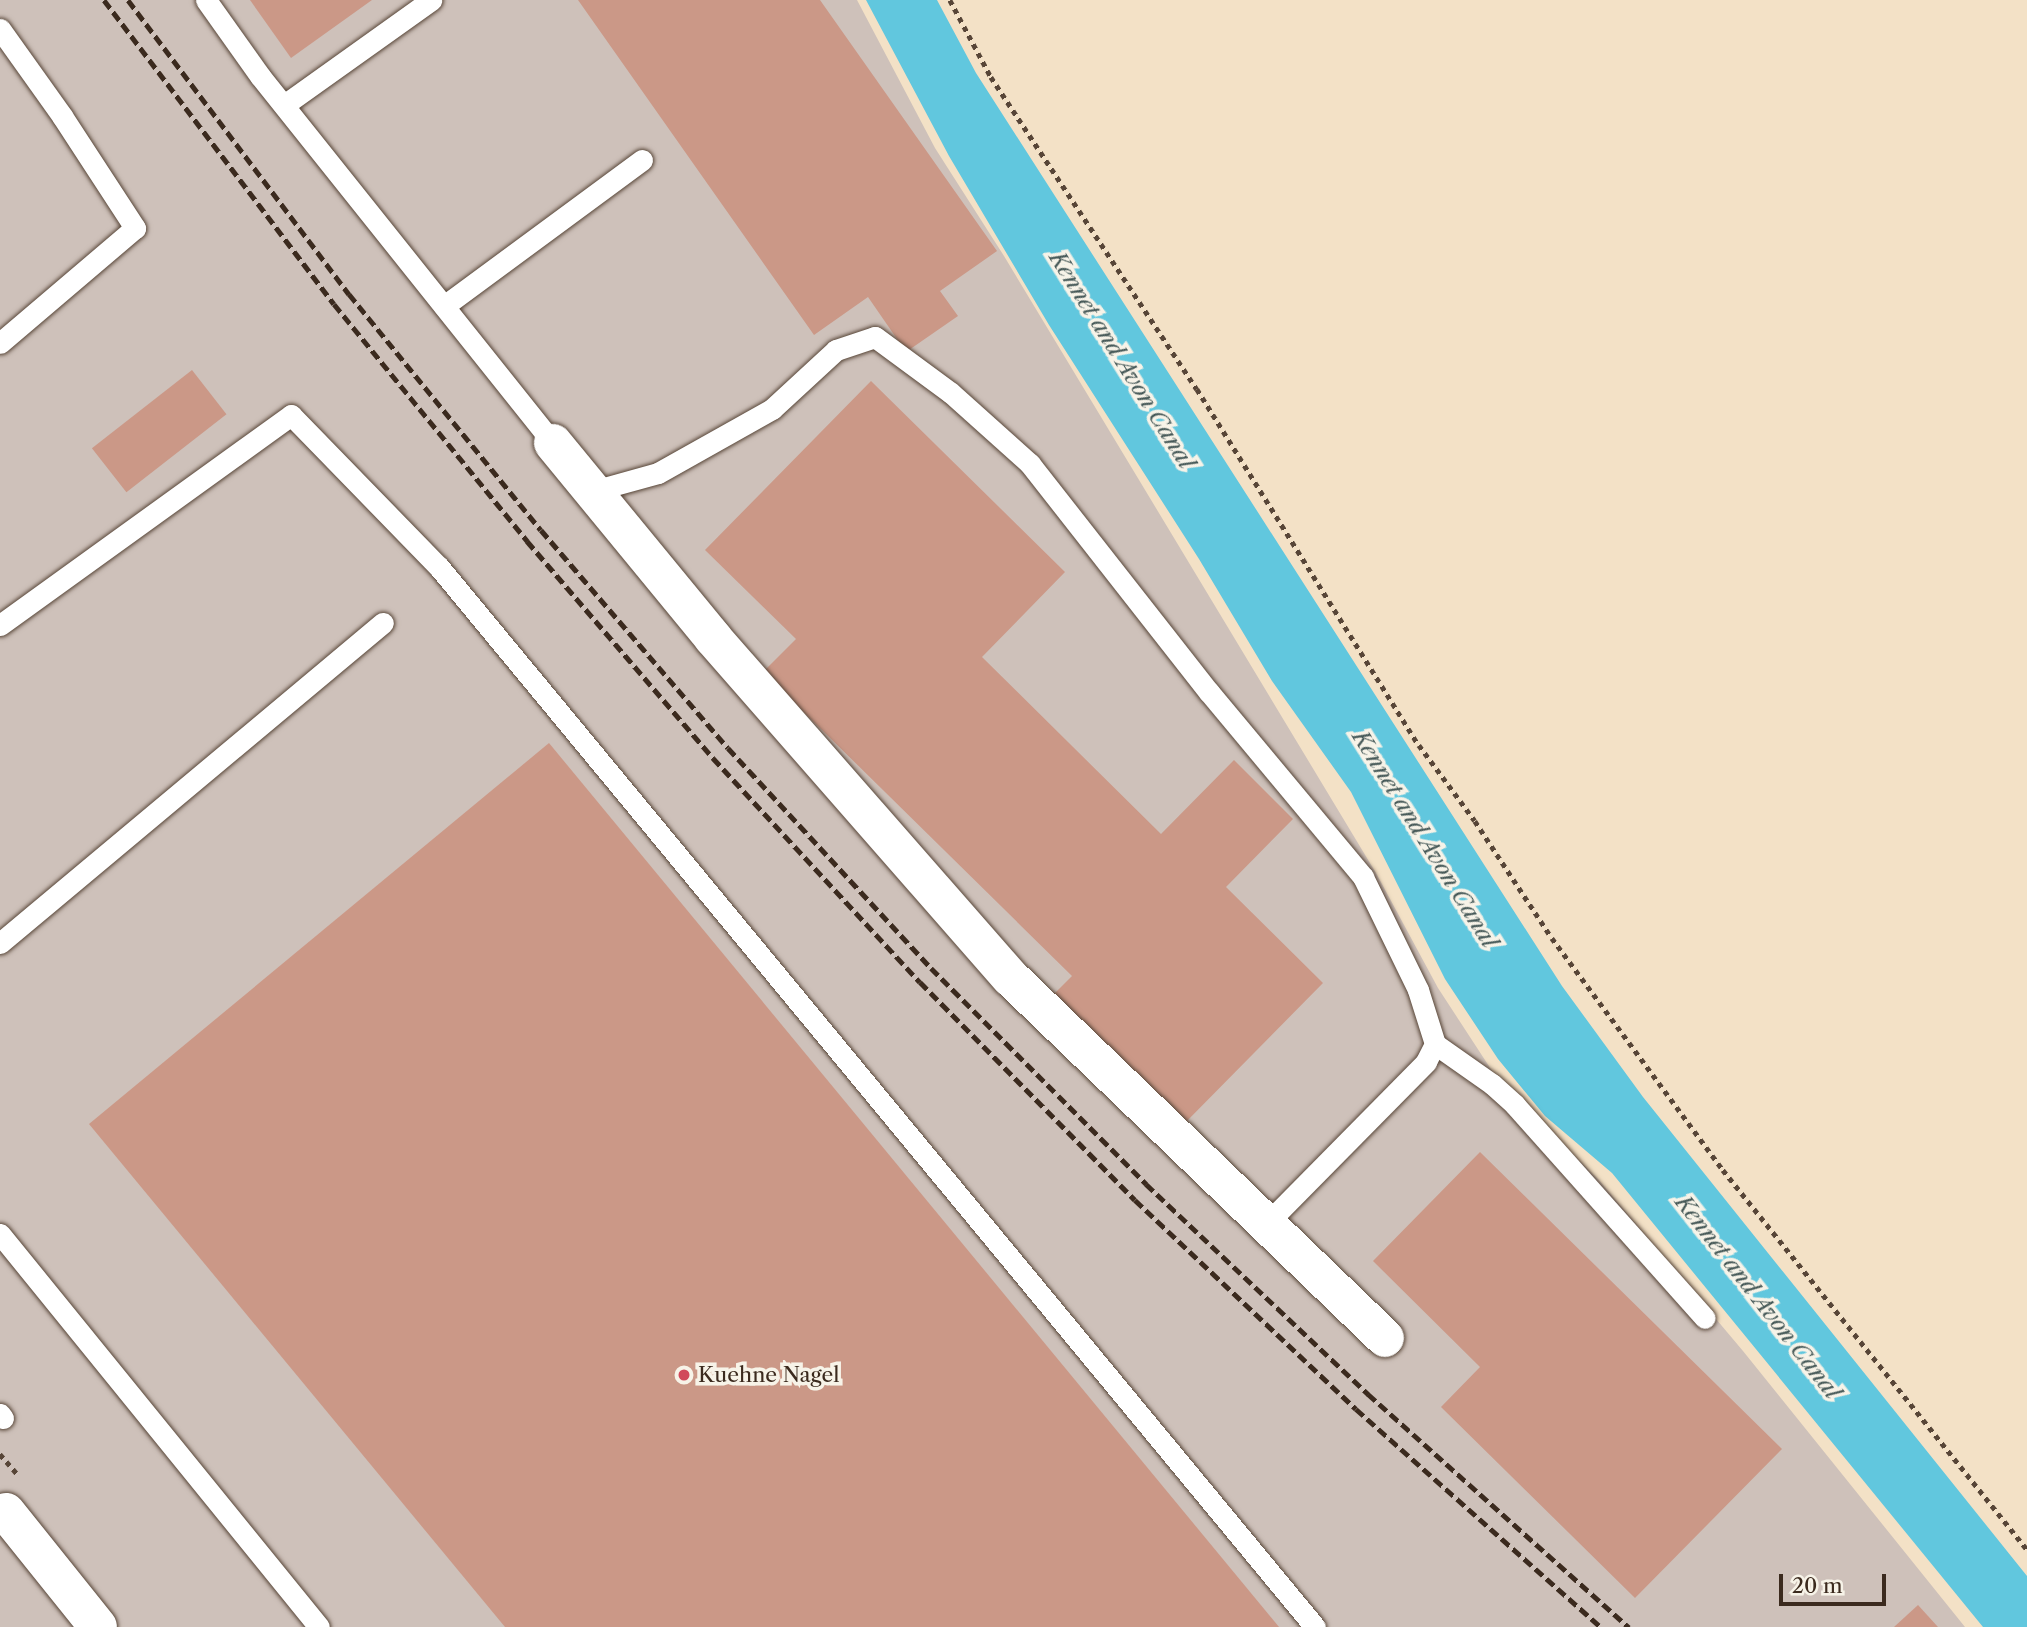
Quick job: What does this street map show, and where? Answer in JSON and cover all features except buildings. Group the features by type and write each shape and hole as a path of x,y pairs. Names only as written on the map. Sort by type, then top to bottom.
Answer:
{"street":[{"path":"553,443 713,638 1011,978 1385,1338"},
{"path":"8,1497 84,1622"}],"lane":[{"path":"206,0 284,105 553,443"},
{"path":"284,105 431,0"},
{"path":"0,29 62,116 135,228 0,342"},
{"path":"444,306 642,160"},
{"path":"593,491 658,473 772,409 836,350 875,337 951,393 1030,464 1209,692 1363,877 1418,990 1435,1044 1492,1084 1515,1105 1705,1318"},
{"path":"0,625 291,415 439,567 1315,1627"},
{"path":"0,943 383,623"},
{"path":"1267,1223 1426,1062 1435,1044"},
{"path":"0,1234 319,1627"}],"path":[{"path":"950,0 991,77 1196,388 1419,745 1475,821 1552,938 1723,1170 2027,1550"},
{"path":"0,1454 8,1497"}],"shaded area":[{"path":"0,0 857,0 935,148 1004,256 1376,873 1438,988 1498,1080 1598,1179 1743,1351 1965,1627 0,1627"}],"water":[{"name":"Kennet and Avon Canal","path":"866,0 937,0 976,73 1562,986 1643,1097 2027,1576 2027,1627 1983,1627 1612,1173 1545,1116 1498,1059 1445,979 1351,792 1272,681 1199,559 1049,325 949,156"}],"railway":[{"path":"104,0 334,304 527,541 713,758 920,982 1135,1200 1356,1409 1601,1627"},
{"path":"128,0 349,294 541,530 728,748 931,968 1146,1184 1368,1394 1629,1627"}],"place":[{"name":"Kuehne Nagel","path":"684,1375"}]}
